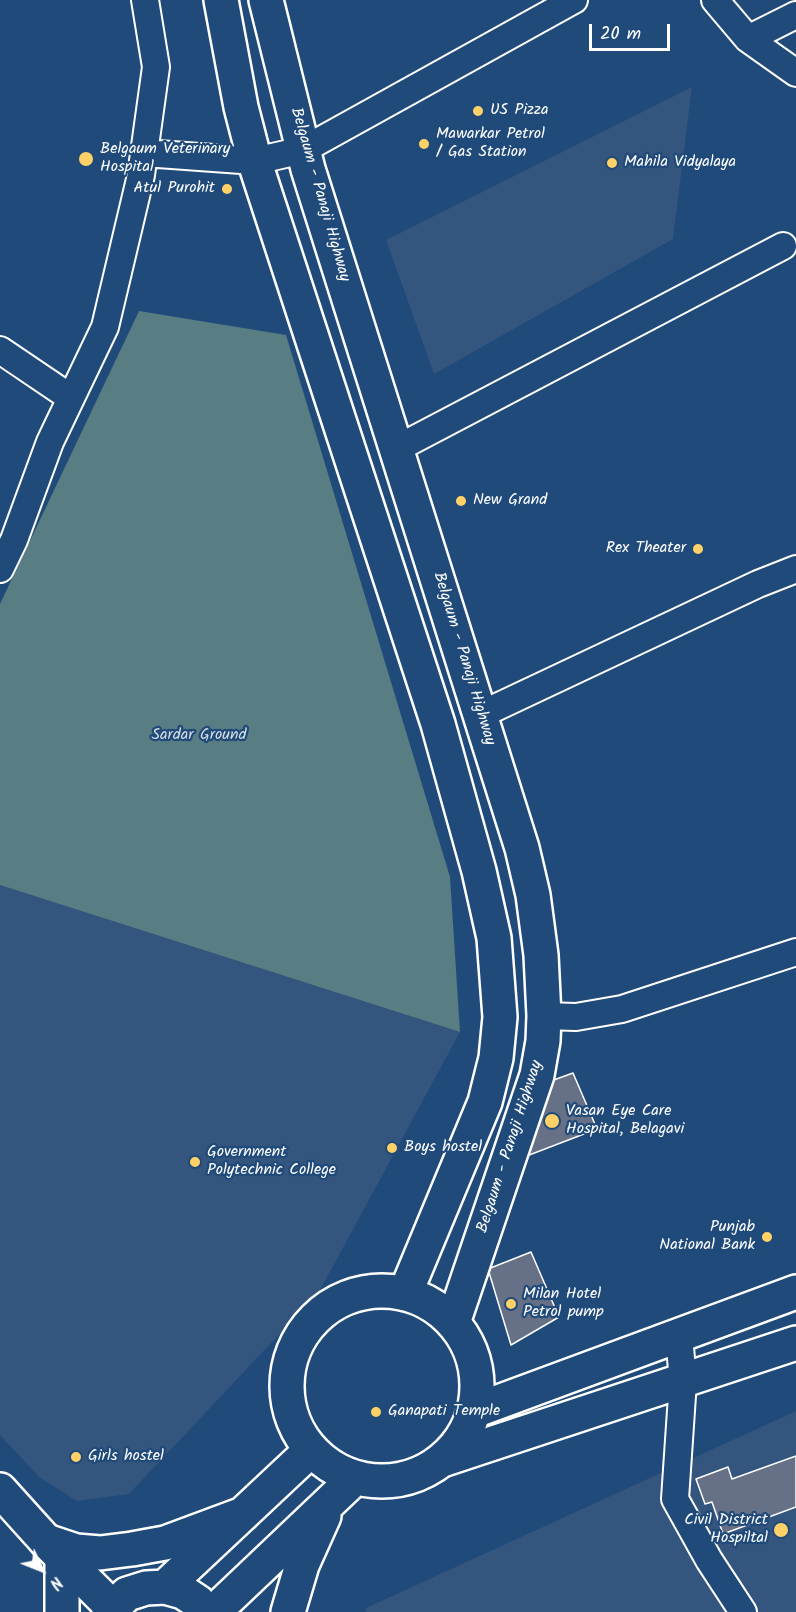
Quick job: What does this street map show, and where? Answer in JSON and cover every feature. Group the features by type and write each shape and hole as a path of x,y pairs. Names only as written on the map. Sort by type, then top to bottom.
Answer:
{"main road":[{"path":"221,0 241,107 255,162 438,724 479,871 494,939 500,1017 496,1058 485,1102 405,1294"},
{"name":"Belgaum - Panaji Highway","path":"266,0 303,150 522,848 533,895 541,955 544,1016 543,1041 537,1075 453,1323"},
{"path":"442,1460 462,1438 474,1410 477,1379 470,1349 453,1323 432,1305 405,1294 378,1291 351,1296 327,1309 307,1328 293,1352 287,1378 288,1404 297,1429 311,1450 331,1467 355,1478 381,1482 407,1478 425,1471 442,1460 796,1343"},
{"path":"474,1410 796,1292"},
{"path":"165,1587 311,1450"},
{"path":"214,1612 355,1478"},
{"path":"0,1490 110,1609 127,1594 146,1588 165,1587 183,1592 198,1602 206,1612"},
{"path":"288,1612 302,1565 331,1501"},
{"path":"54,1548 100,1553 132,1549 165,1543 243,1514"},
{"path":"54,1548 62,1612"}],"street":[{"path":"0,569 14,540 50,442 105,327 141,175 156,67 145,0"},
{"path":"144,153 255,162 303,150 574,0"},
{"path":"716,0 748,39 796,73"},
{"path":"748,39 796,15"},
{"path":"396,449 783,246"},
{"path":"0,350 71,398"},
{"path":"480,715 748,589 796,569"},
{"path":"544,1016 576,1017 622,1009 796,952"},
{"path":"679,1336 683,1381 675,1499 709,1560 743,1612"}],"shaded area":[{"name":"Mahila Vidyalaya","path":"692,87 673,239 434,374 386,240"},
{"name":"Government Polytechnic College","path":"0,885 460,1032 319,1292 129,1494 77,1501 39,1477 0,1435"},
{"path":"796,1411 796,1612 366,1612 366,1608"}],"green space":[{"name":"Sardar Ground","path":"139,311 286,335 450,877 460,1032 0,885 0,604"}],"building":[{"path":"573,1073 597,1129 524,1157 551,1081"},
{"path":"531,1252 559,1317 511,1345 488,1269"},
{"path":"796,1456 796,1507 723,1534 712,1502 705,1504 696,1479 728,1467 732,1479"}],"place":[{"name":"US Pizza","path":"478,111"},
{"name":"Mawarkar Petrol / Gas Station","path":"424,144"},
{"name":"Belgaum Veterinary Hospital","path":"86,159"},
{"name":"Mahila Vidyalaya","path":"612,163"},
{"name":"Atul Purohit","path":"227,189"},
{"name":"New Grand","path":"461,501"},
{"name":"Rex Theater","path":"698,549"},
{"name":"Vasan Eye Care Hospital, Belagavi","path":"552,1121"},
{"name":"Boys hostel","path":"392,1148"},
{"name":"Government Polytechnic College","path":"195,1162"},
{"name":"Punjab National Bank","path":"767,1237"},
{"name":"Milan Hotel Petrol pump","path":"511,1304"},
{"name":"Ganapati Temple","path":"376,1412"},
{"name":"Girls hostel","path":"76,1457"},
{"name":"Civil District Hospiltal","path":"781,1530"}]}
